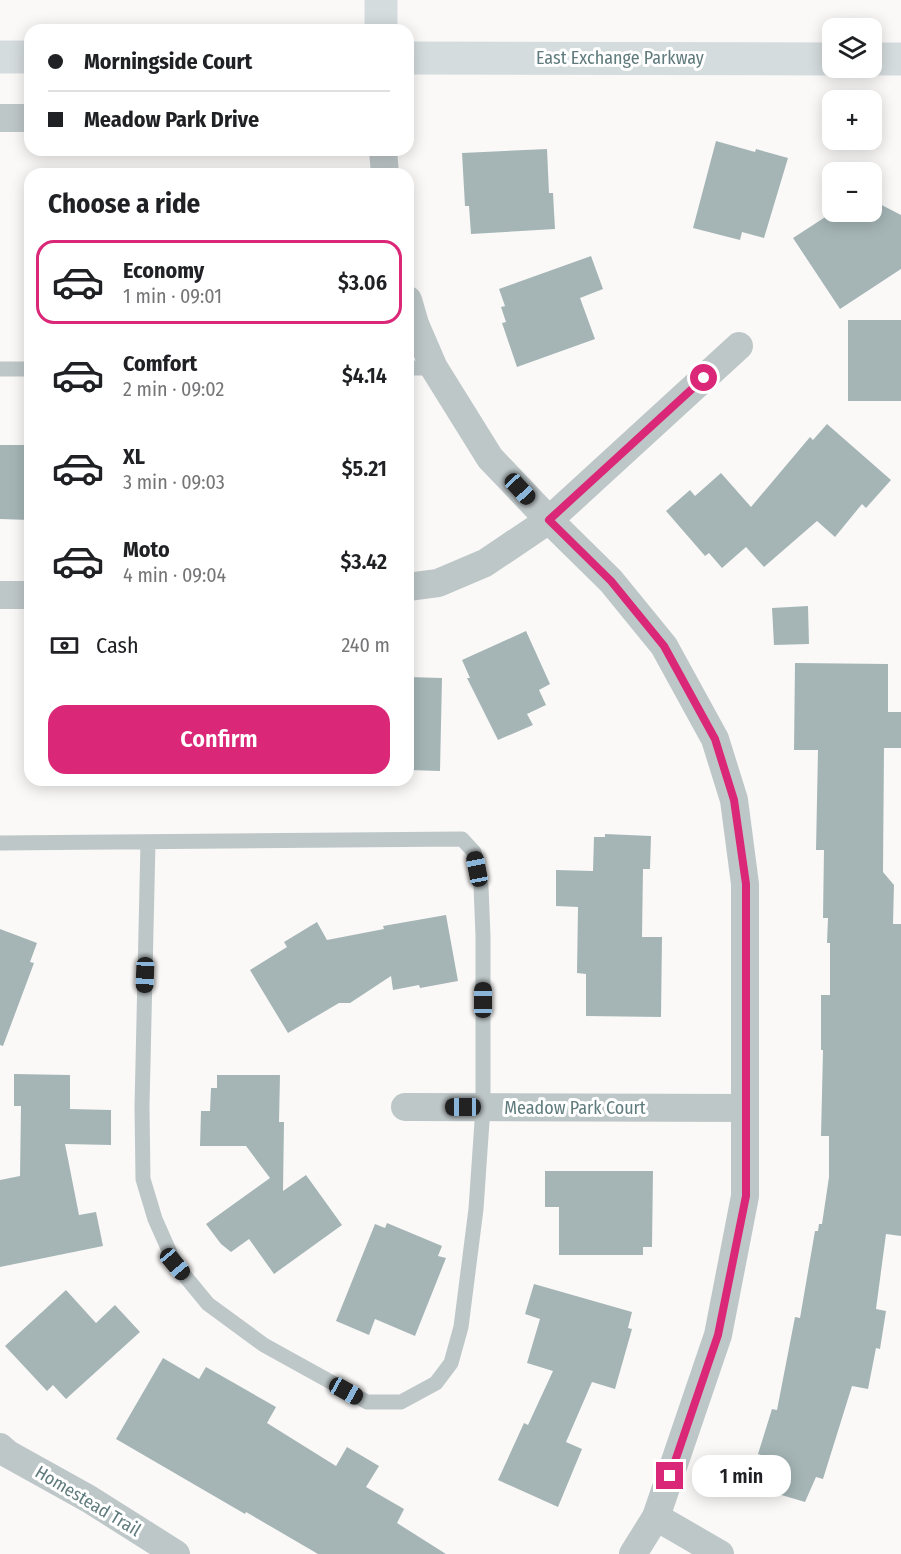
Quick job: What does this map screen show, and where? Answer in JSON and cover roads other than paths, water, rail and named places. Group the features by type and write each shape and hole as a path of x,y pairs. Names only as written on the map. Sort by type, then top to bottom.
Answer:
{"main road":[{"path":"381,0 381,24"},
{"path":"0,57 24,57"},
{"name":"East Exchange Parkway","path":"414,58 822,59"},
{"path":"882,59 901,59"}],"street":[{"path":"0,118 24,118"},
{"path":"414,318 421,368 490,458 611,581 664,646 715,739 734,800 746,884 746,1196 718,1335 656,1517 633,1554"},
{"path":"414,586 438,583 485,563 549,520 739,346"},
{"path":"0,595 24,595"},
{"name":"Meadow Park Court","path":"405,1107 746,1108"},
{"name":"Homestead Trail","path":"0,1447 8,1454 89,1500 176,1554"},
{"path":"656,1517 720,1554"}],"lane":[{"path":"0,369 24,369"},
{"path":"0,843 462,838 474,852 481,886 483,936 483,1107 476,1209 460,1327 451,1363 436,1383 401,1402 367,1402 264,1345 208,1304 175,1264 154,1219 143,1179 142,1107 148,842"}]}
